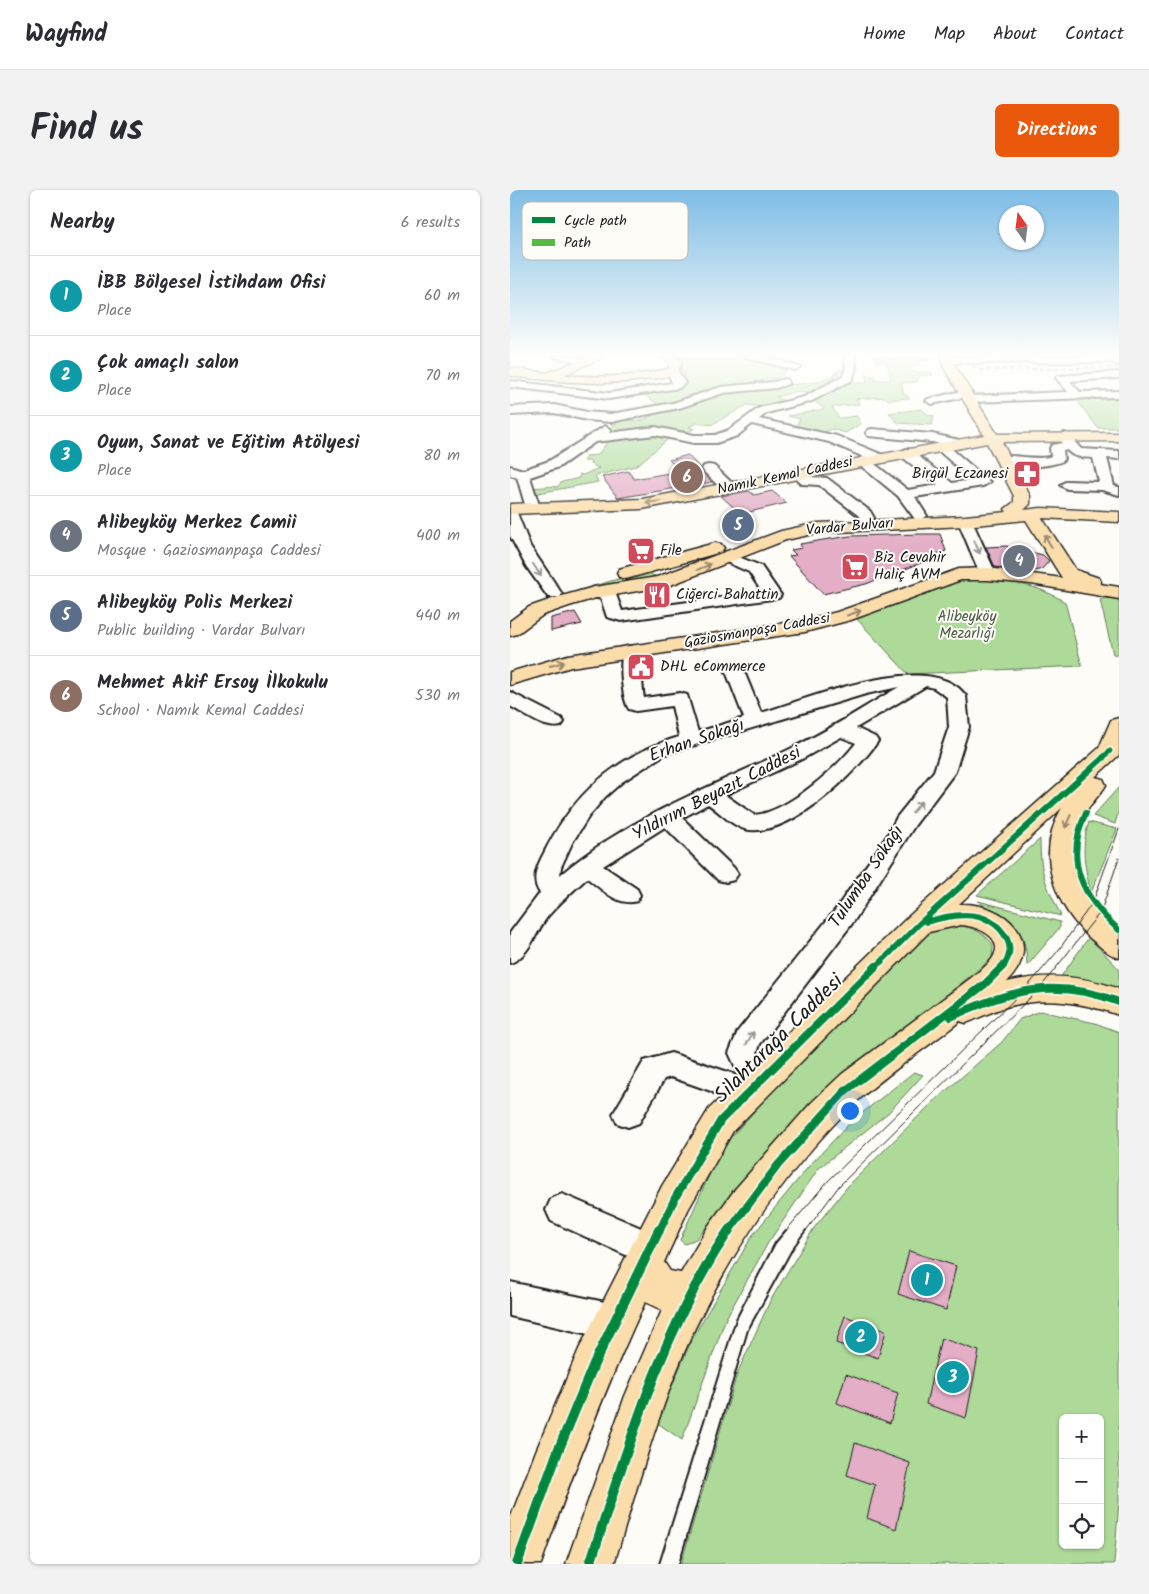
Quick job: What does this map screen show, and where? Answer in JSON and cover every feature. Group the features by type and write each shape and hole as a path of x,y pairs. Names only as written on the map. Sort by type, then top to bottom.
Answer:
{"main road":[{"path":"981,419 998,450 1014,514 1031,514 1069,574 1079,580 1119,585"},
{"path":"984,424 976,441 998,450 1119,437"},
{"name":"Namık Kemal Caddesi","path":"510,509 642,504 682,498 906,453 952,450 976,441"},
{"path":"1012,505 1119,511"},
{"name":"Vardar Bulvarı","path":"510,614 526,604 554,594 689,554 730,546 796,525 867,518 920,516 1012,505"},
{"path":"1054,508 1071,514"},
{"name":"Vardar Bulvarı","path":"510,630 536,611 597,593 649,585 680,576 781,536 818,528 965,521 1031,514 1119,517"},
{"path":"660,563 658,567 663,574 680,576"},
{"path":"1031,578 1053,576 1065,569"},
{"name":"Gaziosmanpaşa Caddesi","path":"510,679 568,661 805,626 844,616 946,578 959,575 988,574 1031,578 1119,593"},
{"name":"Silahtarağa Caddesi","path":"517,1564 558,1451 614,1322 702,1149 721,1120 920,924 1110,751 1119,725"},
{"path":"1110,751 1104,774 1080,801 1066,824 1062,851 1066,880 1079,906 1119,947"},
{"path":"590,1564 645,1398 676,1324 722,1240 744,1208 841,1095 933,1026 1004,966 1009,957 1010,946 1006,936 996,926 974,914 958,913 920,924"},
{"path":"933,1026 979,1003 1026,988 1061,988 1088,992 1119,1002"},
{"path":"647,1256 648,1276 661,1291 675,1295 694,1291"}],"street":[{"path":"510,470 524,476 547,467 613,425 618,419"},
{"path":"591,439 655,431 694,440 711,440 728,436 748,420 833,439 878,458"},
{"path":"872,433 932,438 952,450 983,482 904,495"},
{"path":"998,450 1024,463 1058,458 1055,449 1067,442 1079,453 1119,455"},
{"path":"921,465 952,450"},
{"path":"906,453 950,488"},
{"path":"1067,485 1113,488 1099,454"},
{"path":"510,456 547,467"},
{"path":"862,461 904,495 915,506 920,516"},
{"path":"709,469 729,488"},
{"path":"797,474 808,481 822,481 865,514 867,518"},
{"path":"524,476 533,508"},
{"path":"510,513 514,533 554,594"},
{"path":"965,521 988,574"},
{"path":"597,593 609,596 613,613 621,616 773,595 755,569 728,558"},
{"path":"631,651 631,678 636,705 680,699 690,740"},
{"path":"734,669 755,721"},
{"name":"Erhan Sokağı","path":"554,894 547,885 548,867 581,811 597,792 615,777 658,750 859,690 889,683 922,680"},
{"name":"Yıldırım Beyazıt Caddesi","path":"510,954 538,912 554,894 586,866 668,816 709,794 795,755 922,680"},
{"name":"Tulumba Sokağı","path":"751,1089 750,1070 743,1053 748,1039 844,914 897,838 905,822 944,772 950,759 959,727 956,696 943,685 922,680"},
{"path":"510,698 554,722"},
{"path":"709,794 750,823 757,824 781,815 817,793 868,741 841,729"},
{"path":"668,816 680,832 704,851 726,874"},
{"path":"586,866 628,894"},
{"path":"628,1114 654,1070 670,1065 721,1082 751,1089"},
{"path":"562,1210 647,1256"},
{"path":"510,1300 614,1322"}],"green space":[{"path":"722,419 711,425 698,423 689,427 694,429 683,434 604,433 619,421"},
{"path":"800,419 859,419 861,424 845,433 833,429 819,433 793,429"},
{"path":"895,419 933,419 932,425 898,423"},
{"path":"1091,419 1119,419 1119,428 1098,428"},
{"path":"650,433 672,436 636,466 595,476 598,482 533,494 531,487 557,487 562,482 579,478 580,474 583,475 599,468 590,464 591,461 584,461 587,456 598,455 608,441 617,437"},
{"path":"649,570 652,575 663,578 582,592 580,590"},
{"name":"Alibeyköy Mezarlığı","path":"963,580 1016,583 1040,589 1065,602 1082,666 908,674 856,618 946,583"},
{"path":"1105,598 1119,599 1119,655 1113,654 1100,600"},
{"path":"1119,787 1119,810 1115,824 1093,816"},
{"path":"1089,822 1117,829 1091,893 1085,866 1084,849"},
{"path":"1040,839 1041,862 1045,879 1061,916 977,895"},
{"path":"978,901 1060,922 1060,927 1027,966 1026,952 1019,933 1006,920"},
{"path":"960,925 978,932 993,944 992,958 924,1014 830,1085 696,1239 685,1244 680,1240 722,1147 853,1002 925,933 935,927"},
{"path":"1089,937 1119,969 1119,991 1060,978"},
{"path":"1040,1011 1095,1023 1119,1032 1119,1502 1114,1564 681,1564 737,1374 770,1301 814,1228 848,1186 932,1103 1002,1042 1020,1019"},
{"path":"914,1072 923,1075 889,1112 819,1168 768,1243 726,1318 682,1440 656,1422 693,1337 752,1236 809,1166 852,1121"}],"building":[{"path":"688,455 712,482 618,498 602,477 628,471 634,479 675,472 672,468 676,467 669,460"},
{"path":"749,491 754,495 772,491 787,503 741,514 721,496"},
{"name":"Biz Cevahir Haliç AVM","path":"940,534 946,551 916,560 921,563 866,584 823,594 789,556 796,555 791,550 802,548 800,544 823,540 850,536"},
{"path":"1006,546 1043,555 1049,561 1042,569 1031,572 995,567 986,547"},
{"path":"575,612 582,624 551,631 551,618"},
{"path":"909,1251 956,1266 946,1310 898,1294"},
{"path":"845,1316 886,1331 878,1358 836,1343"},
{"path":"941,1338 979,1351 966,1418 926,1404"},
{"path":"846,1374 898,1393 890,1423 837,1403"},
{"path":"855,1443 910,1463 896,1529 867,1518 875,1485 847,1475"}],"tram line":[{"path":"785,1232 827,1182 1026,988 1058,951 1093,902 1119,829"},
{"path":"805,1232 839,1186 1040,988 1101,911 1119,858"},
{"path":"659,1564 736,1319 775,1243 786,1230"},
{"path":"679,1564 748,1330 793,1248 806,1230"}],"cycle path":[{"path":"517,1564 558,1451 594,1364 675,1198 721,1120 919,924 1110,751"},
{"path":"1086,813 1078,832 1076,854 1079,875 1090,900 1101,914 1119,930"},
{"path":"590,1564 631,1438 662,1356 700,1277 749,1201 778,1165 845,1091 985,984 1001,969 1009,957 1009,943 1003,931 995,923 985,918 974,915 962,915 927,922"},
{"path":"951,1017 992,999 1033,989 1054,987 1097,994 1119,1002"}],"place":[{"name":"Birgül Eczanesi","path":"1027,474"},
{"name":"Mehmet Akif Ersoy İlkokulu","path":"687,477"},
{"name":"Alibeyköy Polis Merkezi","path":"738,525"},
{"name":"File","path":"641,551"},
{"name":"Alibeyköy Merkez Camii","path":"1019,561"},
{"name":"Biz Cevahir Haliç AVM","path":"855,567"},
{"name":"Ciğerci Bahattin","path":"657,595"},
{"name":"DHL eCommerce","path":"641,667"},
{"name":"İBB Bölgesel İstihdam Ofisi","path":"927,1280"},
{"name":"Çok amaçlı salon","path":"861,1337"},
{"name":"Oyun, Sanat ve Eğitim Atölyesi","path":"953,1377"}]}
